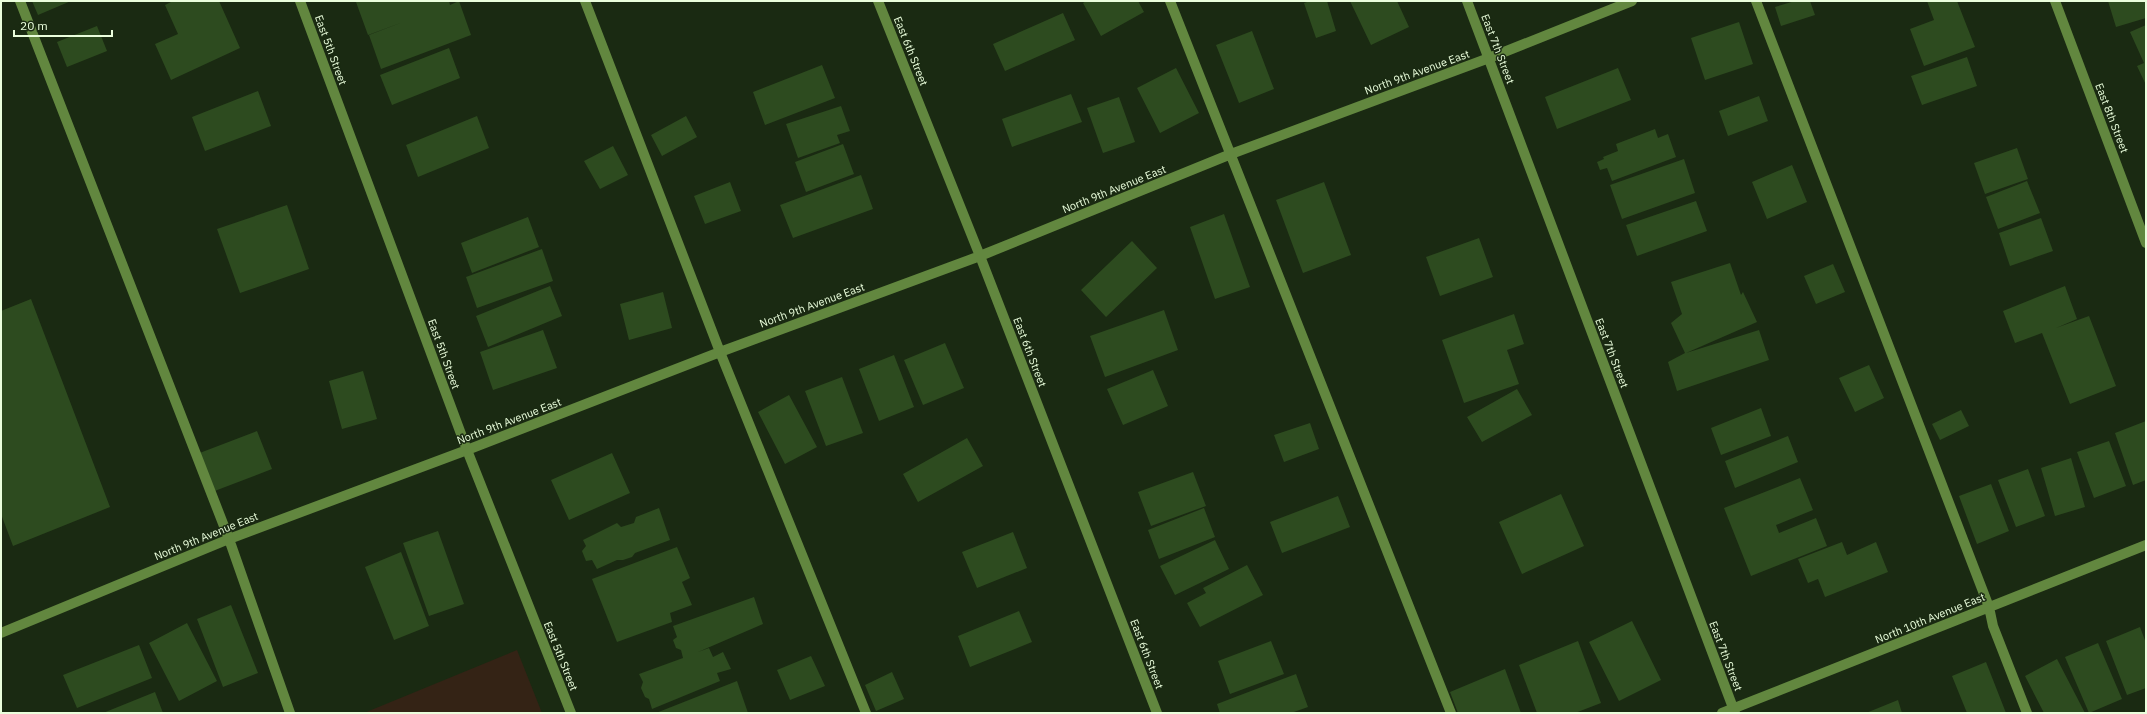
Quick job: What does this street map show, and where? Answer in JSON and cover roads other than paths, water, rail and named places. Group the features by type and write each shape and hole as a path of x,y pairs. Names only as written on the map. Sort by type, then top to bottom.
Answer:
{"street":[{"path":"20,1 229,539 290,713"},
{"name":"East 5th Street","path":"300,1 467,450 571,713"},
{"path":"585,1 720,352 866,713"},
{"name":"East 6th Street","path":"878,1 980,256 1157,713"},
{"path":"1170,1 1451,713"},
{"name":"East 7th Street","path":"1467,1 1734,711"},
{"name":"North 9th Avenue East","path":"1,633 229,539 467,450 720,352 980,256 1231,154 1489,58 1632,1"},
{"path":"1756,1 1989,607 1993,626 2027,713"},
{"name":"East 8th Street","path":"2055,1 2146,243"},
{"name":"North 10th Avenue East","path":"1722,713 1734,711 2146,545"}]}
